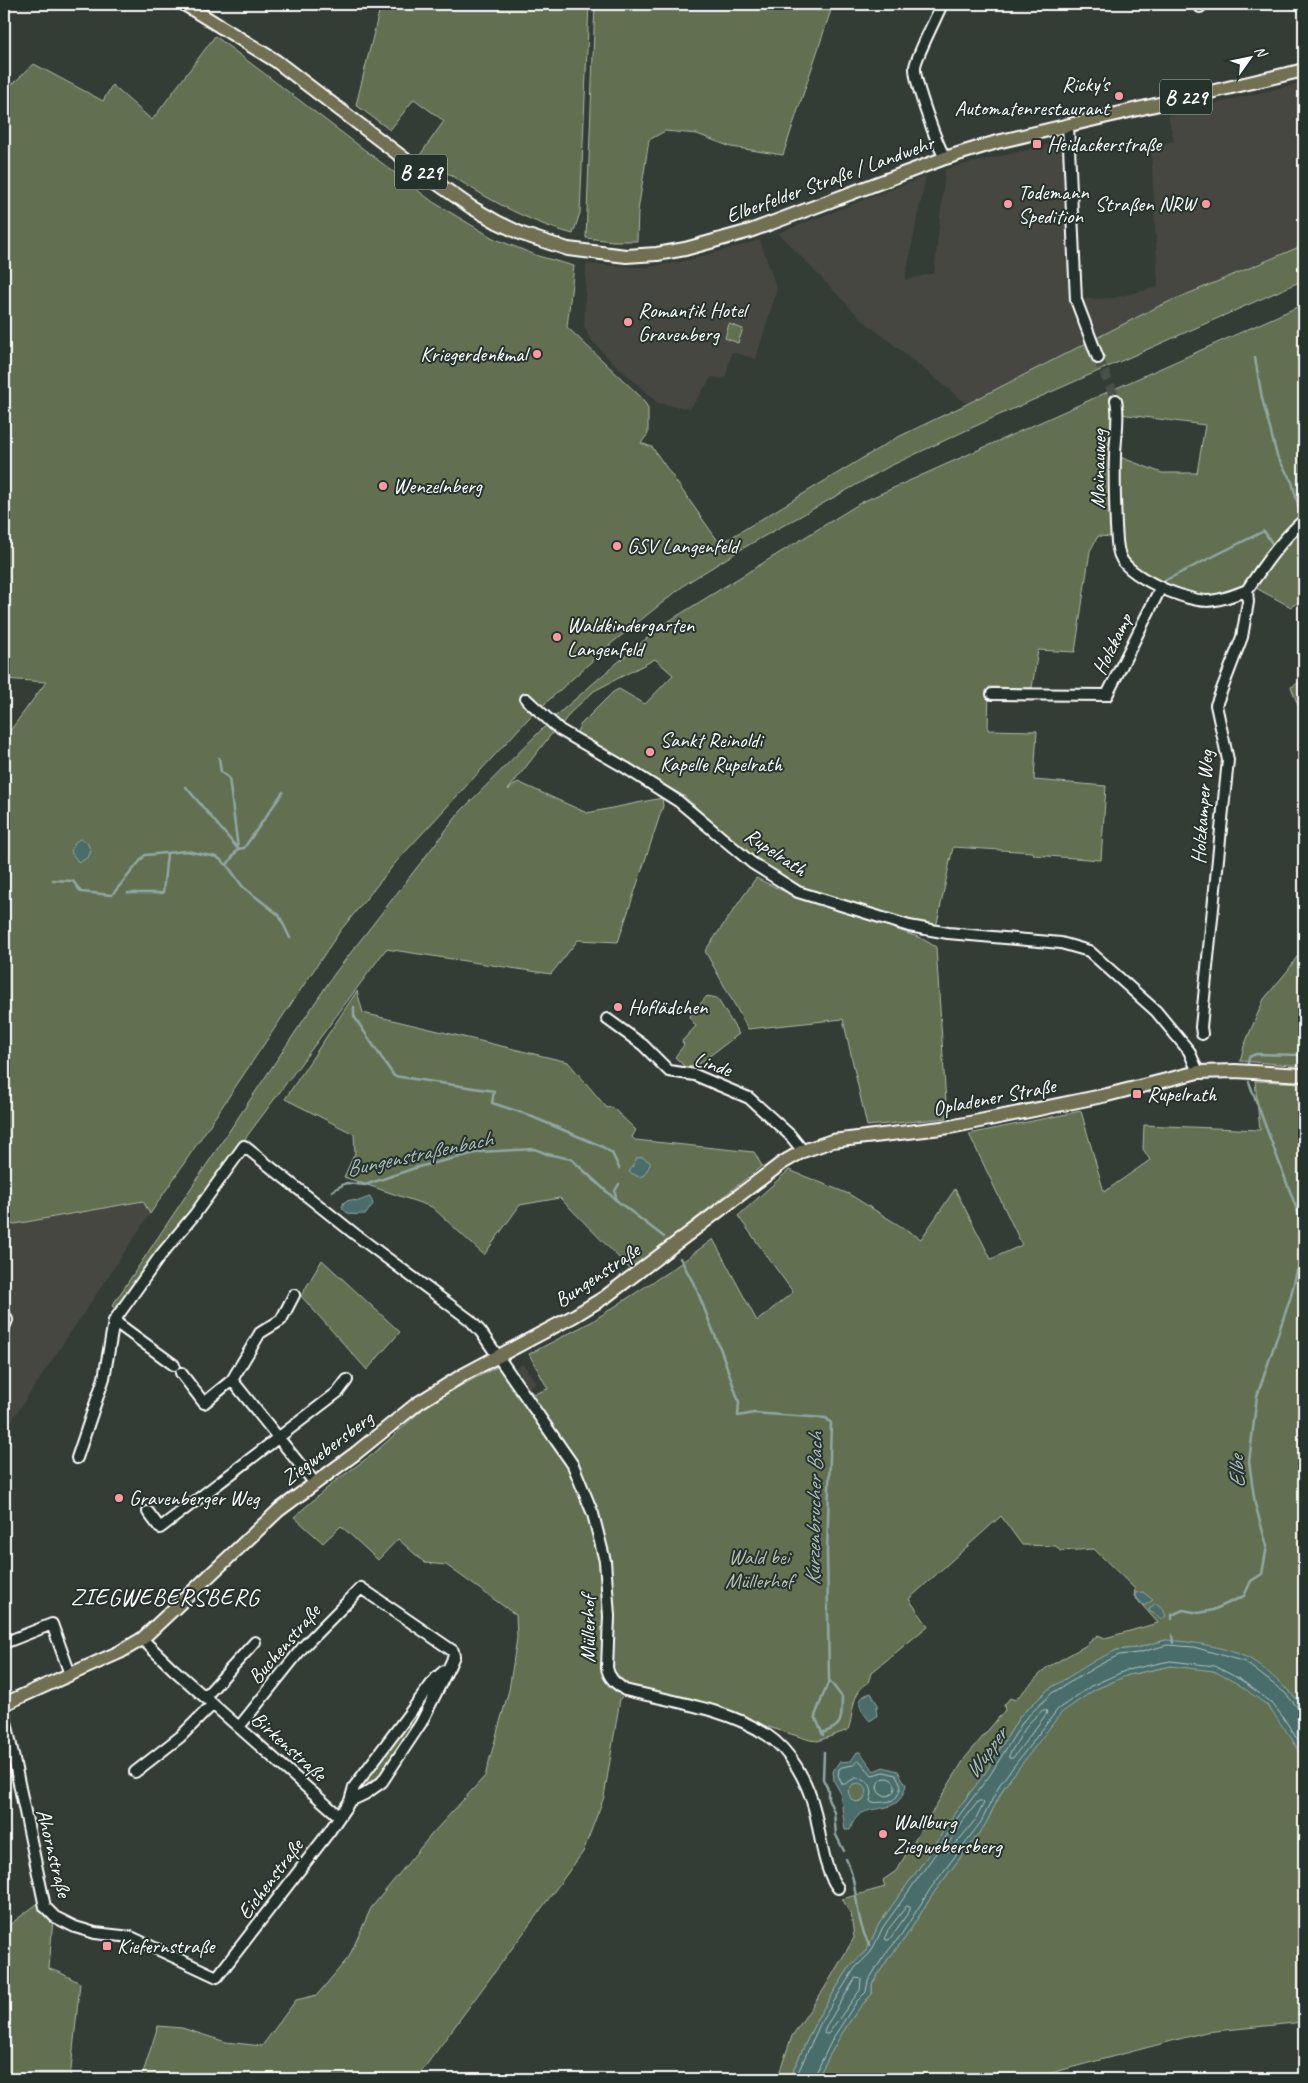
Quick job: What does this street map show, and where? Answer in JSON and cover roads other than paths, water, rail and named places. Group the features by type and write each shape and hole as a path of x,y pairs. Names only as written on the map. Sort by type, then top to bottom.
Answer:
{"main road":[{"name":"Elberfelder Straße / Landwehr","path":"184,4 276,61 471,207 522,234 568,248 626,256 657,254 691,248 750,231 945,158 996,142 1304,70"},
{"name":"Opladener Straße","path":"711,1216 782,1163 803,1151 832,1141 924,1131 1025,1112 1107,1095 1198,1072 1235,1071 1304,1075"},
{"name":"Bungenstraße","path":"498,1356 574,1316 605,1297 711,1216"},
{"name":"Ziegwebersberg","path":"4,1704 120,1652 142,1639 257,1530 314,1482 356,1453 418,1403 498,1356"}],"street":[{"path":"942,4 914,66 939,147 945,158"},
{"path":"1068,125 1076,300 1098,358"},
{"name":"Mainauweg","path":"1116,400 1118,410 1114,485 1117,539 1120,554 1126,564 1161,587"},
{"name":"Holzkamper Weg","path":"1202,1034 1201,1027 1228,760 1216,706 1242,637 1248,602 1247,590 1265,562 1284,539 1304,520"},
{"path":"1161,587 1202,602 1229,597 1247,590"},
{"name":"Holzkamp","path":"992,694 1107,695 1161,587"},
{"name":"Rupelrath","path":"526,699 560,730 678,801 752,863 798,892 908,926 948,933 1043,941 1089,951 1156,1011 1189,1051 1198,1072"},
{"name":"Linde","path":"607,1018 643,1045 669,1071 694,1075 749,1098 785,1130 803,1151"},
{"path":"77,1458 104,1378 114,1320 244,1146 344,1226 470,1320 498,1356"},
{"path":"114,1320 178,1369 204,1403 232,1380 260,1333 281,1320 294,1295"},
{"path":"4,1314 7,1320 4,1328"},
{"name":"Müllerhof","path":"498,1356 573,1465 593,1514 605,1561 609,1616 608,1675 616,1684 626,1690 709,1710 750,1725 773,1740 790,1757 805,1783 813,1805 828,1868 833,1882 838,1888"},
{"path":"232,1380 314,1482"},
{"path":"148,1512 160,1528 338,1392 347,1380"},
{"name":"Buchenstraße","path":"239,1727 303,1647 360,1588 453,1651"},
{"path":"4,1643 52,1624 70,1674"},
{"name":"Birkenstraße","path":"142,1639 339,1816"},
{"path":"135,1772 180,1737 255,1642"},
{"name":"Eichenstraße","path":"350,1801 365,1794 382,1782 421,1722 450,1665 454,1656 453,1651"},
{"name":"Eichenstraße","path":"217,1977 329,1832 350,1801 354,1787 436,1678 450,1665"},
{"name":"Ahornstraße","path":"4,1712 45,1907 56,1917 75,1927 95,1933 131,1937 217,1977"}],"water":[{"path":"80,839 87,842 91,852 88,857 79,863 71,852 75,842"},
{"path":"642,1157 650,1162 650,1165 644,1175 639,1177 629,1172 637,1158"},
{"path":"369,1197 373,1204 366,1214 349,1214 342,1207 344,1202 350,1200 359,1201"},
{"path":"1143,1592 1153,1600 1144,1606 1135,1596 1135,1593"},
{"path":"1156,1603 1163,1609 1166,1616 1161,1620 1149,1611"},
{"path":"1166,1640 1197,1643 1227,1650 1246,1657 1268,1672 1304,1707 1304,1761 1292,1739 1267,1705 1238,1684 1214,1671 1171,1666 1128,1675 1094,1690 1061,1713 1004,1787 985,1825 935,1891 905,1938 888,1959 872,1984 872,1994 848,2024 817,2079 789,2079 817,2019 851,1965 867,1950 879,1924 932,1850 954,1814 986,1772 1020,1716 1049,1689 1096,1660 1117,1650 1137,1648"},
{"path":"871,1693 878,1705 876,1709 877,1716 870,1721 861,1709 860,1701 865,1695"},
{"path":"857,1752 860,1752 874,1771 883,1767 898,1771 906,1785 902,1797 895,1803 887,1807 862,1813 855,1819 850,1830 845,1830 840,1792 834,1781 833,1771 839,1762 851,1761","holes":["859,1783 865,1786 867,1792 863,1801 856,1802 851,1799 848,1791 853,1784"]}],"waterway":[{"path":"1255,358 1262,398 1277,456 1292,482 1300,512"},
{"path":"1300,518 1304,513"},
{"path":"1299,529 1304,547"},
{"path":"1162,582 1264,531 1273,545 1275,543"},
{"path":"219,758 221,772 229,778 238,849 227,865"},
{"path":"186,787 238,849 244,848 283,792"},
{"name":"Kurzenbrucher Bach","path":"53,880 73,881 81,892 112,895 145,855 186,851 217,857 227,865 243,887 279,915 290,938"},
{"path":"128,893 163,893 167,853"},
{"name":"Kurzenbrucher Bach","path":"354,1007 354,1016 394,1076 494,1091 492,1103 523,1113 601,1146 612,1153 619,1168"},
{"path":"1248,1064 1249,1057 1256,1054 1304,1055"},
{"path":"1249,1082 1300,1218 1304,1223"},
{"name":"Bungenstraßenbach","path":"332,1191 346,1183 365,1185 418,1167 480,1152 535,1149 547,1154 571,1159 616,1200"},
{"name":"Kurzenbrucher Bach","path":"619,1184 615,1191 616,1200 664,1237"},
{"name":"Kurzenbrucher Bach","path":"680,1258 696,1288 722,1353 739,1402 738,1416 754,1413 826,1418 831,1423 827,1552 829,1680 842,1697 842,1710 838,1724 822,1733"},
{"name":"Elbe","path":"1172,1619 1172,1615 1183,1610 1199,1613 1213,1610 1244,1596 1251,1581 1262,1574 1267,1546 1255,1504 1249,1462 1257,1396 1290,1299 1297,1271 1304,1264"},
{"name":"Elbe","path":"1172,1635 1173,1643"},
{"name":"Kurzenbrucher Bach","path":"823,1735 815,1716 829,1680"},
{"name":"Kurzenbrucher Bach","path":"824,1752 823,1779 828,1789 828,1798 834,1812 836,1835 844,1851"},
{"name":"Kurzenbrucher Bach","path":"846,1859 853,1880 861,1925 870,1945"}],"tunnel":[{"path":"1098,358 1116,400"}],"place":[{"name":"Ricky's Automatenrestaurant","path":"1119,96"},
{"name":"Heidackerstraße","path":"1037,144"},
{"name":"Todemann Spedition","path":"1008,204"},
{"name":"Straßen NRW","path":"1206,204"},
{"name":"Romantik Hotel Gravenberg","path":"628,322"},
{"name":"Kriegerdenkmal","path":"537,354"},
{"name":"Wenzelnberg","path":"383,486"},
{"name":"GSV Langenfeld","path":"617,546"},
{"name":"Waldkindergarten Langenfeld","path":"557,637"},
{"name":"Sankt Reinoldi Kapelle Rupelrath","path":"650,752"},
{"name":"Hoflädchen","path":"618,1007"},
{"name":"Rupelrath","path":"1137,1094"},
{"name":"Gravenberger Weg","path":"119,1498"},
{"name":"Wallburg Ziegwebersberg","path":"883,1834"},
{"name":"Kiefernstraße","path":"107,1946"}],"district":[{"name":"ZIEGWEBERSBERG","path":"165,1597"}],"park label":[{"name":"Wald bei Müllerhof","path":"759,1569"}],"water label":[{"name":"Wupper","path":"986,1753"}]}
